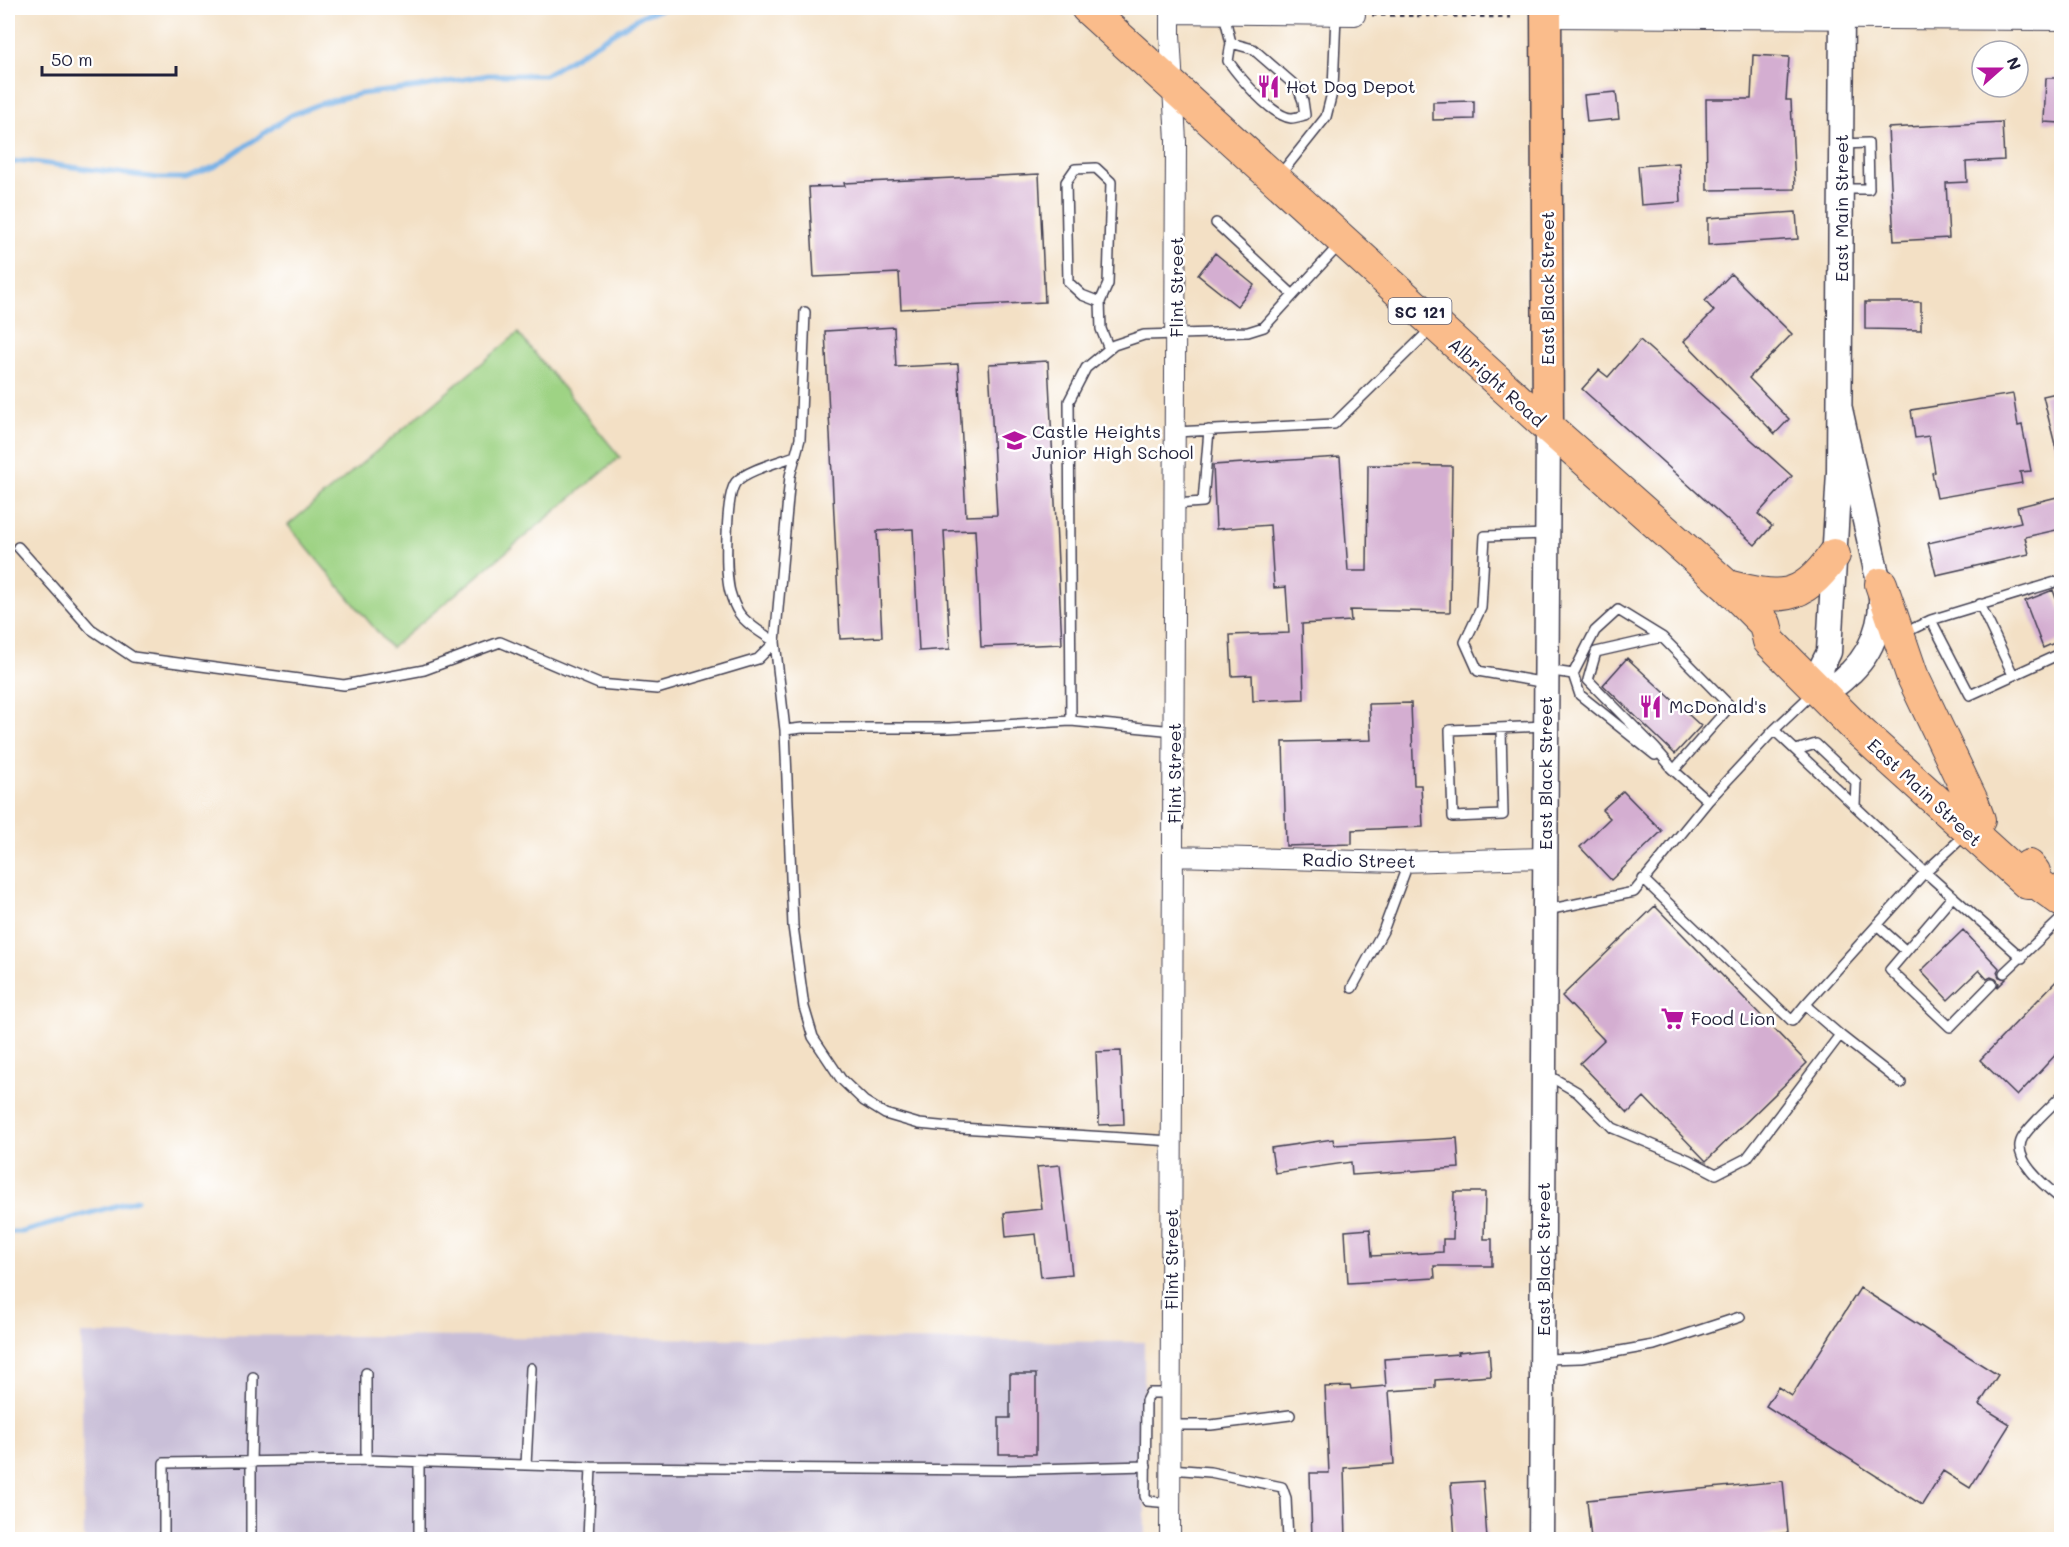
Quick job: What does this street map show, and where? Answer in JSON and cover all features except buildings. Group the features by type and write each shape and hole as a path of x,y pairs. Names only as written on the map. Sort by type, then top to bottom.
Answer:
{"highway":[{"name":"Albright Road","path":"1087,8 1548,428 1727,586 1765,624 1769,641 1826,680"},
{"path":"1727,586 1762,595 1793,592 1820,576 1834,555"},
{"path":"1881,584 1912,675 1964,782 1973,826"},
{"name":"East Main Street","path":"1826,680 1858,730 1906,761 1973,826 2034,872 2037,883 2061,901"}],"main road":[{"name":"East Black Street","path":"1546,12 1548,428"}],"street":[{"name":"Flint Street","path":"1170,10 1176,141 1170,1539"},
{"path":"1170,10 1224,14 1345,15"},
{"path":"1546,12 1842,13 2061,20"},
{"name":"East Main Street","path":"1826,680 1830,652 1839,472 1842,13"},
{"name":"East Main Street","path":"1826,680 1863,661 1874,640 1880,618 1881,584 1840,409"},
{"name":"East Black Street","path":"1541,1539 1548,428"},
{"name":"Radio Street","path":"1173,856 1409,861 1544,858"}],"lane":[{"path":"1224,14 1231,43 1228,61 1247,86 1279,113 1291,118 1305,115"},
{"path":"1276,180 1326,117 1345,15"},
{"path":"1231,43 1253,49 1298,88 1305,115 1319,126"},
{"path":"1100,302 1082,295 1068,282 1066,182 1075,169 1096,168 1111,182 1108,284 1100,302 1101,329 1109,349"},
{"path":"1216,223 1293,295"},
{"path":"1071,721 1069,401 1086,368 1114,345 1144,335 1248,332 1264,327 1343,241"},
{"path":"805,312 800,439 790,476 775,642 785,730 793,926 804,1006 813,1037 841,1079 864,1101 885,1114 919,1124 1172,1141"},
{"path":"1175,432 1334,424 1435,325"},
{"path":"1175,504 1203,502 1209,430"},
{"path":"775,642 743,617 730,593 727,531 729,504 735,484 745,475 795,456"},
{"path":"1547,534 1485,536 1481,608 1465,642 1478,671 1546,677 1573,674"},
{"path":"18,547 92,629 133,657 344,685 424,670 500,642 599,684 657,689 758,658 775,642"},
{"path":"1898,636 1931,620 2061,580"},
{"path":"1980,604 2013,675"},
{"path":"1674,770 1730,706 1662,637 1618,610 1595,631 1573,674 1580,694 1674,770 1708,801"},
{"path":"1931,620 1970,695 2061,653"},
{"path":"1662,637 1596,652 1588,680 1674,770"},
{"path":"1544,910 1634,892 1708,801 1774,730 1826,680"},
{"path":"785,730 950,728 1071,721 1174,731"},
{"path":"1501,728 1503,815 1453,817 1450,730 1545,726"},
{"path":"1774,730 2022,958"},
{"path":"1796,750 1816,744 1856,782 1855,805"},
{"path":"1643,879 1792,1021 1926,872 1973,826"},
{"path":"1353,988 1383,931 1409,861"},
{"path":"1953,896 1890,970 1950,1027 1992,984"},
{"path":"2004,973 2061,918"},
{"path":"1877,925 1906,951"},
{"path":"1806,1005 1901,1083"},
{"path":"1543,1072 1577,1092 1613,1128 1716,1174 1747,1158 1840,1035"},
{"path":"2061,1095 2022,1138 2021,1155 2036,1177 2061,1200"},
{"path":"1542,1359 1581,1358 1654,1345 1740,1317"},
{"path":"526,1465 531,1368"},
{"path":"366,1373 366,1460"},
{"path":"251,1539 253,1377"},
{"path":"1170,1393 1149,1393 1146,1401 1146,1499 1147,1501 1170,1503"},
{"path":"1147,1438 1211,1425 1290,1415"},
{"path":"164,1539 164,1463 366,1460 591,1467 1004,1470 1146,1466"},
{"path":"418,1462 419,1539"},
{"path":"588,1539 591,1467"},
{"path":"1170,1469 1210,1472 1282,1487 1286,1498 1288,1539"}],"path":[{"path":"1345,15 1511,17"}],"shaded area":[{"path":"81,1334 1144,1342 1145,1539 84,1539"}],"green space":[{"path":"518,333 620,457 391,648 288,525"}],"waterway":[{"path":"8,163 25,161 158,178 186,178 216,166 291,115 322,103 360,94 488,75 545,75 643,15 665,8"},
{"path":"8,1232 22,1232 137,1200"}],"place":[{"name":"Hot Dog Depot","path":"1268,86"},
{"name":"Castle Heights Junior High School","path":"1014,441"},
{"name":"McDonald's","path":"1651,706"},
{"name":"Food Lion","path":"1673,1018"}]}
